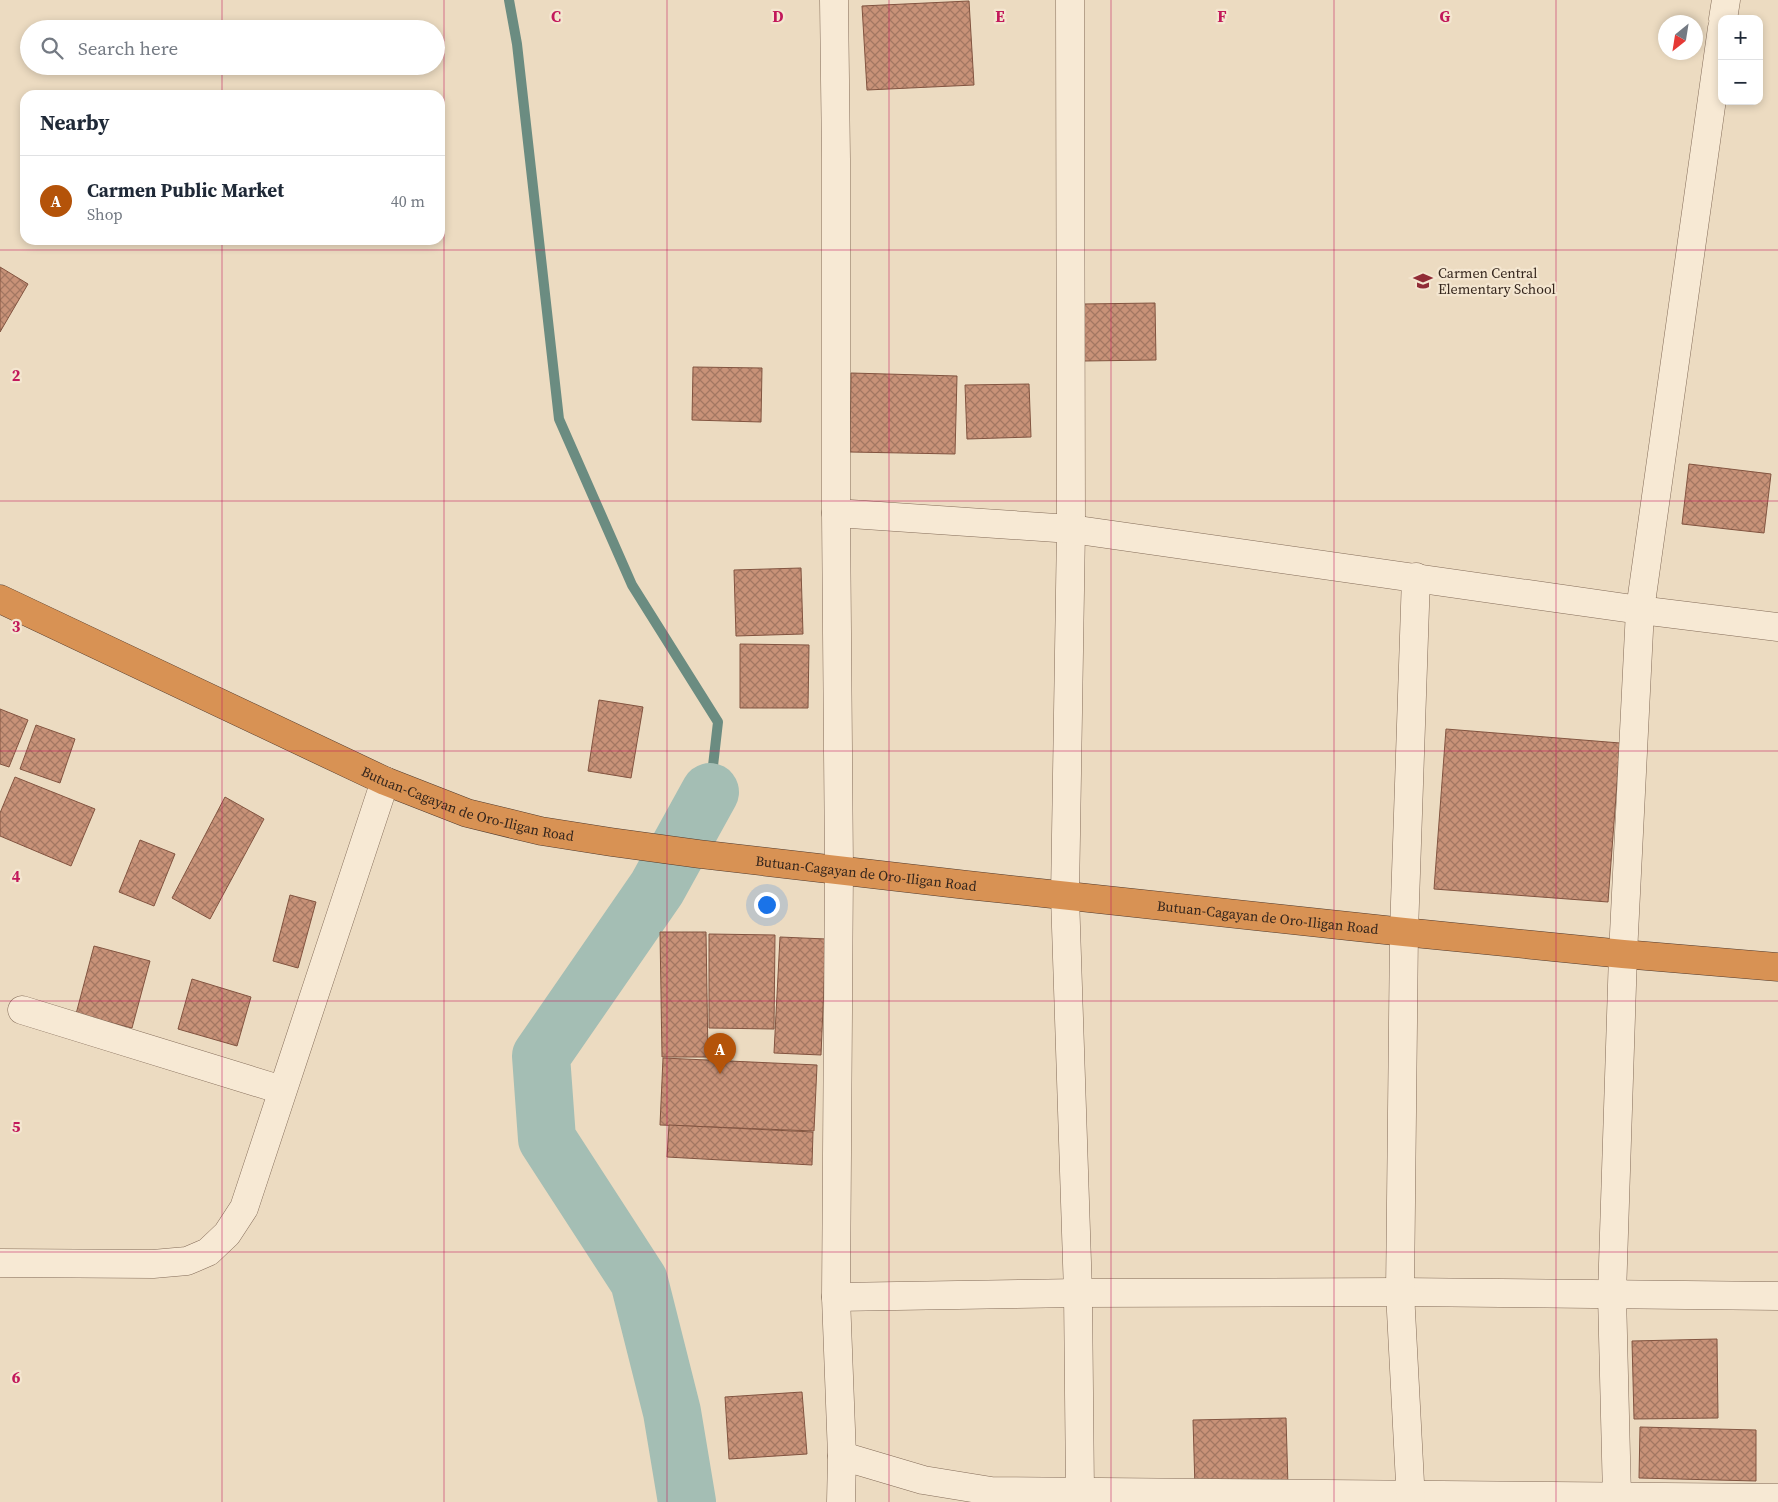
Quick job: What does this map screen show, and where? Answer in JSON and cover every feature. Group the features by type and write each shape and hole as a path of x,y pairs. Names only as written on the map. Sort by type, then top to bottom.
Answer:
{"highway":[{"name":"Butuan-Cagayan de Oro-Iligan Road","path":"0,599 385,781 467,813 541,831 690,853 1065,896 1623,954 1778,967"}],"street":[{"path":"834,0 839,869 836,1297 842,1456 841,1502"},
{"path":"1070,0 1071,530 1065,896 1078,1293 1082,1497"},
{"path":"1724,15 1726,0"},
{"path":"1616,1497 1612,1295 1623,954 1640,610 1718,56"},
{"path":"836,513 1071,530 1640,610 1778,627"},
{"path":"1411,1498 1400,1292 1404,932 1416,577"},
{"path":"0,1263 152,1264 187,1261 208,1252 227,1234 244,1208 385,781"},
{"path":"22,1010 282,1090"},
{"path":"836,1297 1078,1293 1400,1292 1778,1296"},
{"path":"842,1456 923,1480 991,1491 1082,1497 1778,1498"}],"building":[{"path":"969,1 974,85 867,90 862,6"},
{"path":"0,267 28,284 0,332"},
{"path":"1155,303 1156,360 1084,361 1083,304"},
{"path":"693,367 762,368 761,422 692,420"},
{"path":"851,373 957,376 955,454 850,452"},
{"path":"1029,384 1031,437 967,439 965,385"},
{"path":"1689,464 1771,474 1764,533 1682,524"},
{"path":"801,568 803,634 736,636 734,570"},
{"path":"740,644 809,645 808,708 740,708"},
{"path":"599,700 643,707 631,778 588,771"},
{"path":"0,709 28,720 9,767 0,764"},
{"path":"36,725 75,739 60,783 20,769"},
{"path":"1446,729 1620,743 1608,902 1434,889"},
{"path":"15,777 95,809 71,866 0,836 0,813"},
{"path":"225,797 264,819 210,919 172,898"},
{"path":"140,840 175,854 154,906 119,892"},
{"path":"290,895 316,902 298,968 273,961"},
{"path":"660,932 706,932 708,1057 662,1057"},
{"path":"709,934 775,935 774,1029 709,1028"},
{"path":"780,937 826,939 821,1055 774,1053"},
{"path":"94,946 150,961 132,1028 76,1014"},
{"path":"192,979 251,997 237,1046 178,1029"},
{"path":"663,1058 817,1065 814,1131 660,1125"},
{"path":"669,1125 813,1132 812,1165 667,1157"},
{"path":"1717,1339 1718,1418 1634,1419 1632,1341"},
{"path":"802,1392 807,1454 729,1459 725,1397"},
{"path":"1286,1418 1288,1486 1195,1488 1193,1420"},
{"path":"1640,1427 1756,1430 1756,1481 1639,1478"}],"waterway":[{"path":"509,0 517,44 559,419 632,585 718,722 710,792"},
{"path":"687,1502 672,1412 639,1281 547,1139 541,1056 657,888 710,792"}],"place":[{"name":"Carmen Central Elementary School","path":"1423,281"},
{"name":"Carmen Public Market","path":"720,1074"}]}
